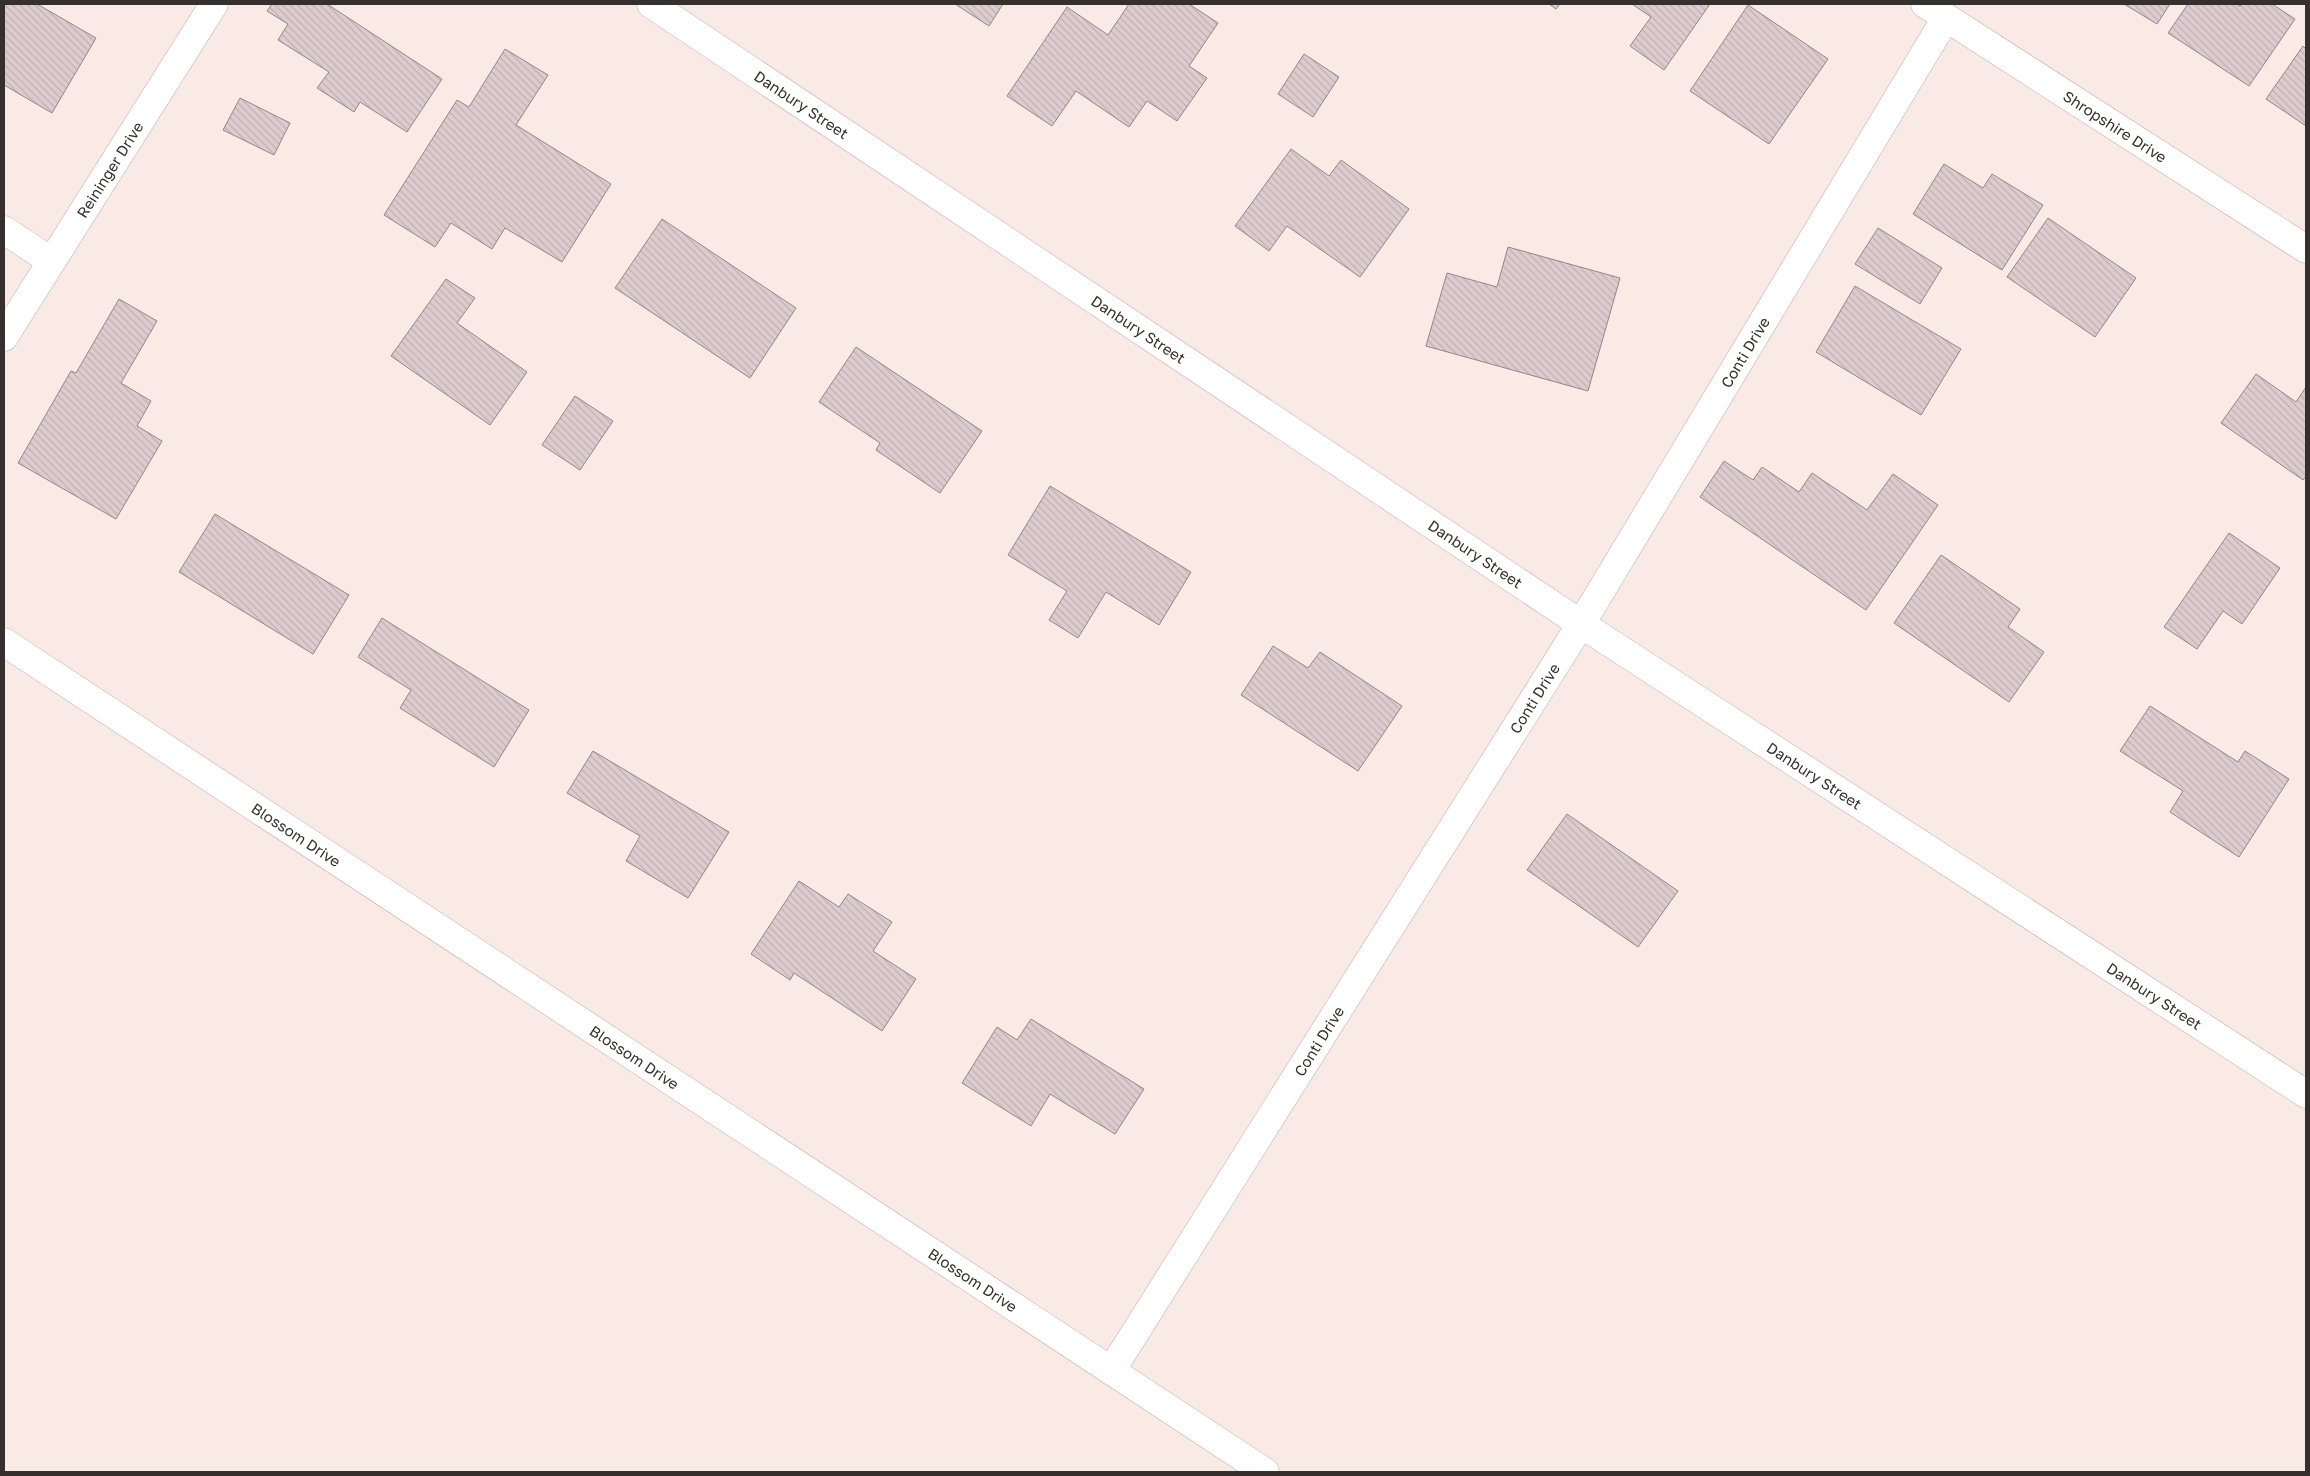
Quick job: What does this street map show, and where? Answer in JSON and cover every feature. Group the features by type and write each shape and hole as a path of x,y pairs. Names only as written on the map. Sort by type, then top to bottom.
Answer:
{"street":[{"name":"Reininger Drive","path":"4,337 214,4"},
{"name":"Danbury Street","path":"651,4 1581,624 2306,1094"},
{"name":"Conti Drive","path":"1111,1371 1581,624 1936,11"},
{"name":"Shropshire Drive","path":"1936,11 2306,248"},
{"path":"4,230 51,261"},
{"name":"Blossom Drive","path":"4,642 1266,1472"}],"building":[{"path":"4,4 37,4 96,38 52,113 4,85"},
{"path":"272,4 327,4 442,79 407,132 360,102 354,112 317,88 329,72 278,40 288,24 267,11"},
{"path":"955,4 1003,4 989,26"},
{"path":"1129,4 1189,4 1218,23 1189,66 1207,78 1177,121 1147,101 1129,127 1076,91 1052,126 1007,96 1067,7 1108,35"},
{"path":"1549,4 1560,4 1556,9"},
{"path":"1632,4 1710,4 1664,70 1630,46 1651,17"},
{"path":"2124,4 2170,4 2157,24"},
{"path":"2188,4 2236,4 2240,6 2242,4 2272,4 2295,19 2249,86 2168,33"},
{"path":"1748,5 1828,59 1769,144 1690,91"},
{"path":"2303,46 2306,49 2306,126 2266,99"},
{"path":"505,49 548,75 516,125 611,184 562,262 505,228 492,249 451,223 435,247 384,215 457,100 469,107"},
{"path":"1304,54 1339,77 1313,117 1278,94"},
{"path":"240,98 290,123 274,155 223,130"},
{"path":"1291,149 1329,176 1341,160 1409,209 1360,277 1287,226 1269,251 1235,226"},
{"path":"1944,164 1983,188 1992,174 2043,205 2002,270 1913,214"},
{"path":"2048,218 2136,278 2095,337 2007,277"},
{"path":"662,219 796,308 750,378 615,288"},
{"path":"1878,228 1942,268 1920,304 1855,264"},
{"path":"1508,247 1620,278 1588,391 1426,346 1447,273 1497,287"},
{"path":"446,279 475,298 457,323 527,372 490,425 391,356"},
{"path":"1855,286 1961,349 1921,415 1816,352"},
{"path":"119,299 157,321 121,383 151,401 137,426 162,441 116,519 18,463 71,371 76,373"},
{"path":"856,347 982,431 940,493 876,450 880,443 819,402"},
{"path":"2256,374 2296,402 2306,387 2306,476 2303,480 2221,423"},
{"path":"575,396 613,421 580,470 542,445"},
{"path":"1724,461 1753,480 1762,467 1799,492 1812,473 1867,510 1893,474 1938,505 1866,610 1700,497"},
{"path":"1050,486 1191,572 1159,625 1106,592 1078,638 1049,620 1067,591 1008,555"},
{"path":"215,514 349,595 313,654 179,572"},
{"path":"2229,533 2280,568 2242,624 2223,611 2197,649 2164,627"},
{"path":"1941,555 2020,609 2008,627 2044,652 2009,702 1894,623"},
{"path":"382,618 529,710 494,767 400,708 411,690 358,657"},
{"path":"1273,646 1308,668 1320,652 1402,706 1358,771 1241,695"},
{"path":"2150,706 2238,762 2245,751 2289,779 2239,857 2170,812 2183,791 2120,751"},
{"path":"593,751 729,832 688,898 626,861 640,836 567,793"},
{"path":"1567,814 1678,891 1638,947 1527,870"},
{"path":"799,881 839,907 848,894 892,922 873,951 916,979 882,1031 794,973 790,980 751,954"},
{"path":"1031,1019 1144,1089 1115,1134 1050,1094 1031,1126 962,1083 997,1027 1017,1040"}]}
